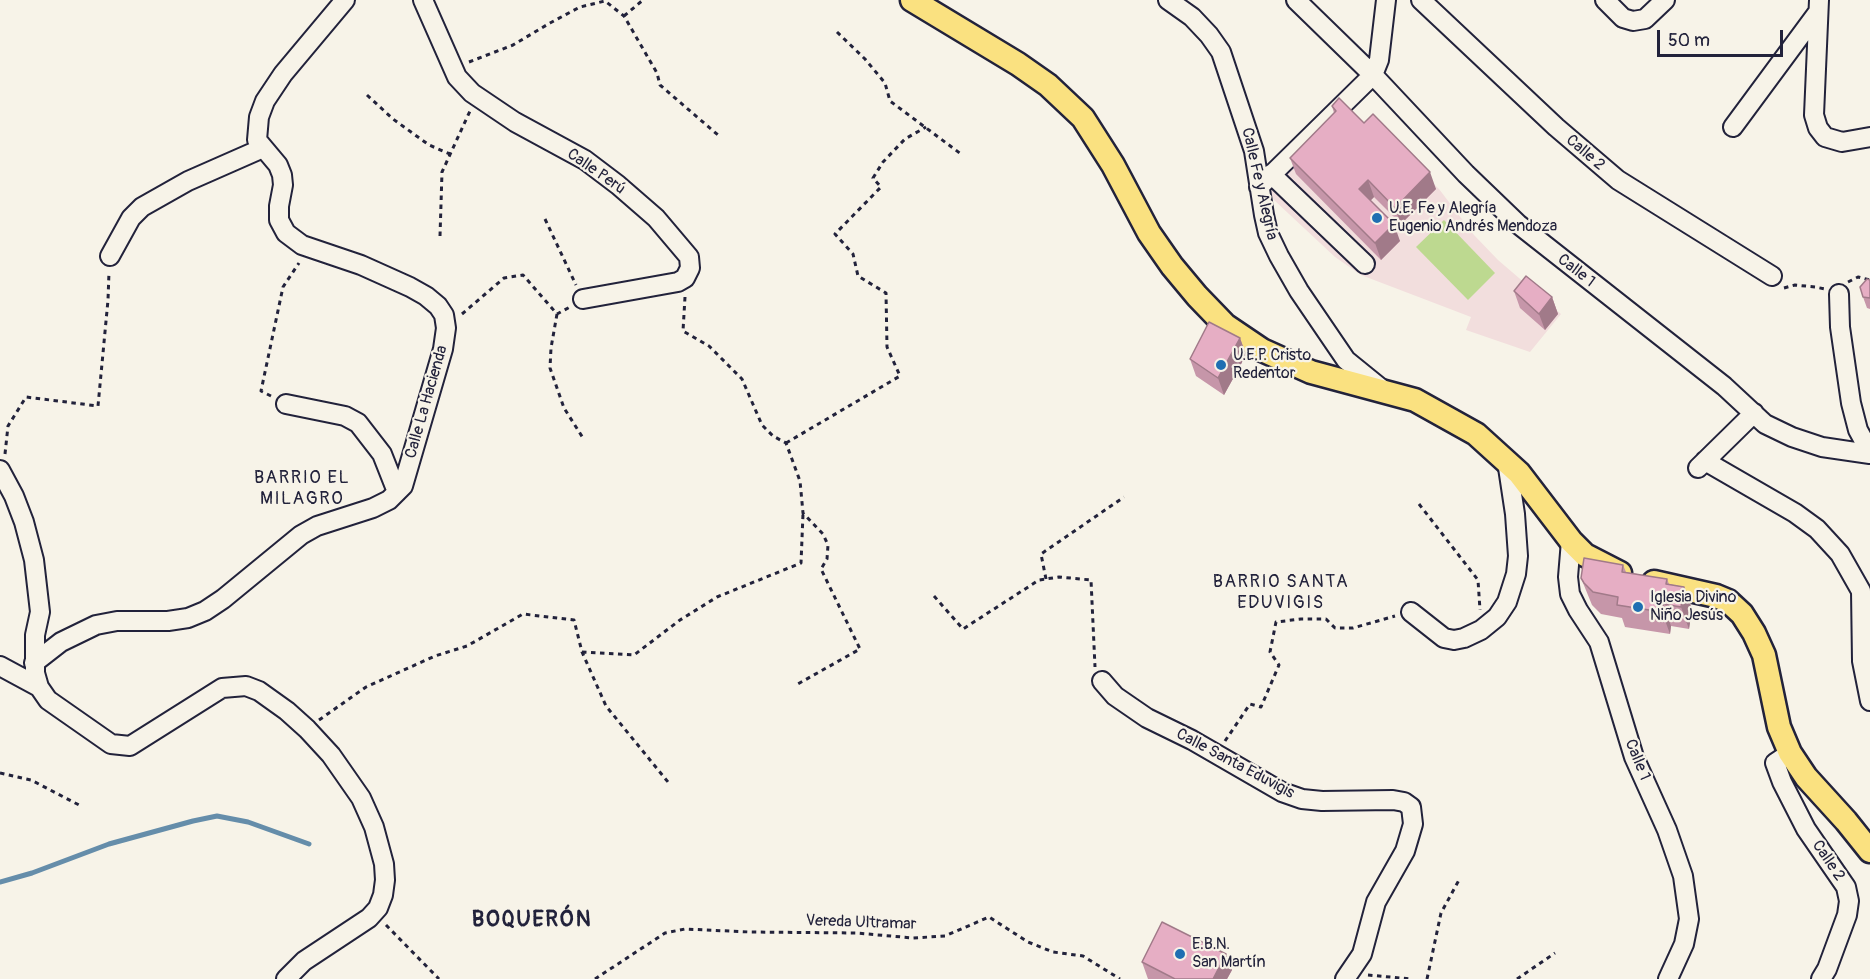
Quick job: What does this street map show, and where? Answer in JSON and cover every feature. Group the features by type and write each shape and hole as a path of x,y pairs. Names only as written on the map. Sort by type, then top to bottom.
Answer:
{"main road":[{"path":"912,0 1018,64 1048,85 1072,106 1083,118 1113,165 1149,233 1172,266 1225,325 1262,350 1311,372 1415,400 1476,434 1519,473 1571,541 1585,555 1628,576 1716,596 1728,601 1742,614 1764,655 1779,727 1790,753 1806,777 1870,851"}],"street":[{"name":"Calle La Hacienda","path":"345,0 283,74 265,101 256,131 257,140 278,165 282,175 279,220 286,233 302,245 361,265 426,296 438,306 444,315 446,328 443,350 403,486 397,492"},
{"name":"Calle Perú","path":"423,0 457,77 477,96 515,122 585,160 648,211 689,257 690,268 686,278"},
{"name":"Calle Fe y Alegría","path":"1168,0 1192,17 1221,52 1265,181 1269,233 1279,256 1299,291 1346,360 1384,391"},
{"name":"Calle 1","path":"1296,0 1373,75 1466,174 1518,224 1724,386 1765,424 1792,437 1822,447 1870,453"},
{"path":"1365,264 1265,181 1373,75 1379,60 1386,0"},
{"name":"Calle 2","path":"1420,0 1556,127 1618,180 1772,276"},
{"path":"1605,0 1623,18 1638,21 1651,15 1665,0"},
{"path":"1733,127 1819,6"},
{"path":"1819,6 1814,115 1818,128 1825,137 1842,142 1870,137"},
{"path":"110,256 131,218 142,207 188,181 263,148"},
{"path":"583,299 678,282 686,278"},
{"path":"1839,294 1840,327 1851,403 1858,430 1870,453"},
{"path":"34,663 61,642 96,625 117,621 188,618 205,611 301,535 317,526 337,522 373,508 389,500 397,492 382,454 358,423 345,416 286,404"},
{"path":"1754,413 1702,465 1795,513 1817,529 1840,554 1861,591 1862,661 1870,700"},
{"path":"1411,612 1444,638 1454,640 1481,630 1497,617 1507,602 1516,574 1518,556 1515,514 1507,461"},
{"path":"1,472 24,522 36,572 40,612 35,635 34,663 39,687 48,700 111,744 130,746 222,688 246,686 259,691 307,729 331,755 361,798 374,827 384,864 383,895 378,908 304,961 286,979"},
{"name":"Calle 1","path":"1571,541 1568,577 1570,594 1599,642 1634,757 1667,830 1683,876 1689,919 1684,944 1668,979"},
{"path":"0,666 39,687"},
{"name":"Calle Santa Eduvigis","path":"1102,681 1129,707 1282,792 1302,799 1322,801 1393,800 1404,802 1411,807 1413,824 1406,851 1376,902 1362,954 1348,976"},
{"name":"Calle 2","path":"1790,753 1775,763 1782,782 1806,829 1846,887 1849,901 1847,915 1821,979"}],"path":[{"path":"624,16 643,0"},
{"path":"453,69 513,45 580,7 605,1 624,16 657,73 660,85 718,135"},
{"path":"837,32 865,58 885,83 890,101 961,154"},
{"path":"367,95 393,119 429,145 450,154"},
{"path":"440,236 442,172 477,96"},
{"path":"786,443 900,376 887,347 886,293 858,276 853,254 836,234 881,186 873,178 883,162 905,139 926,127"},
{"path":"545,219 583,299 557,314"},
{"path":"286,404 261,391 283,287 309,247"},
{"path":"1,472 8,426 26,397 98,406 110,256"},
{"path":"446,328 504,278 513,276 523,275 557,314"},
{"path":"1772,276 1782,288 1795,285 1815,286 1839,294"},
{"path":"582,652 634,655 680,620 717,597 801,563 803,513 800,481 786,443 773,436 762,425 742,379 709,346 683,331 686,278"},
{"path":"557,314 550,368 564,408 583,438"},
{"path":"1046,579 1041,554 1124,497"},
{"path":"1419,504 1478,580 1481,630"},
{"path":"796,685 860,649 821,569 827,559 828,545 823,534 803,513"},
{"path":"934,596 963,629 1039,580 1059,577 1091,580 1093,664 1102,681"},
{"path":"1216,754 1250,704 1261,707 1279,665 1270,652 1276,622 1301,619 1326,620 1335,628 1353,628 1411,612"},
{"path":"307,729 366,687 435,656 467,645 523,614 574,620 582,652 606,706 668,782"},
{"path":"0,773 37,783 81,806"},
{"path":"1427,979 1441,913 1459,880"},
{"path":"374,913 439,979"},
{"name":"Vereda Ultramar","path":"595,979 665,933 685,928 750,932 856,933 912,938 945,936 989,917 1028,942 1053,952 1083,956 1120,979"},
{"path":"1517,979 1555,953"},
{"path":"1348,976 1411,979"}],"shaded area":[{"name":"U.E. Fe y Alegría Eugenio Andrés Mendoza","path":"1346,114 1379,131 1439,189 1474,235 1498,260 1561,314 1530,352 1466,330 1471,317 1361,275 1335,257 1274,200 1266,189"}],"green space":[{"path":"1444,220 1495,273 1468,300 1416,247"}],"building":[{"path":"1339,98 1364,123 1373,114 1430,172 1395,208 1368,180 1359,189 1394,224 1375,243 1290,158 1336,111 1332,106"},
{"path":"1526,276 1552,297 1539,314 1514,291"},
{"path":"1867,279 1870,280 1870,298 1863,297 1860,287"},
{"path":"1209,322 1240,338 1218,378 1190,359"},
{"path":"1584,558 1623,565 1622,572 1667,579 1666,584 1684,587 1681,607 1663,604 1662,612 1617,605 1618,597 1593,592 1584,583 1581,578"},
{"path":"1162,922 1226,954 1213,979 1175,979 1142,962"}],"waterway":[{"path":"0,882 32,873 109,844 217,816 248,822 309,844"}],"place":[{"name":"U.E. Fe y Alegría Eugenio Andrés Mendoza","path":"1377,218"},
{"name":"U.E.P. Cristo Redentor","path":"1221,365"},
{"name":"Iglesia Divino Niño Jesús","path":"1638,607"},
{"name":"E.B.N. San Martín","path":"1180,954"}],"district":[{"name":"BARRIO EL MILAGRO","path":"302,488"},
{"name":"BARRIO SANTA EDUVIGIS","path":"1281,592"},
{"name":"BOQUERÓN","path":"532,920"}]}
